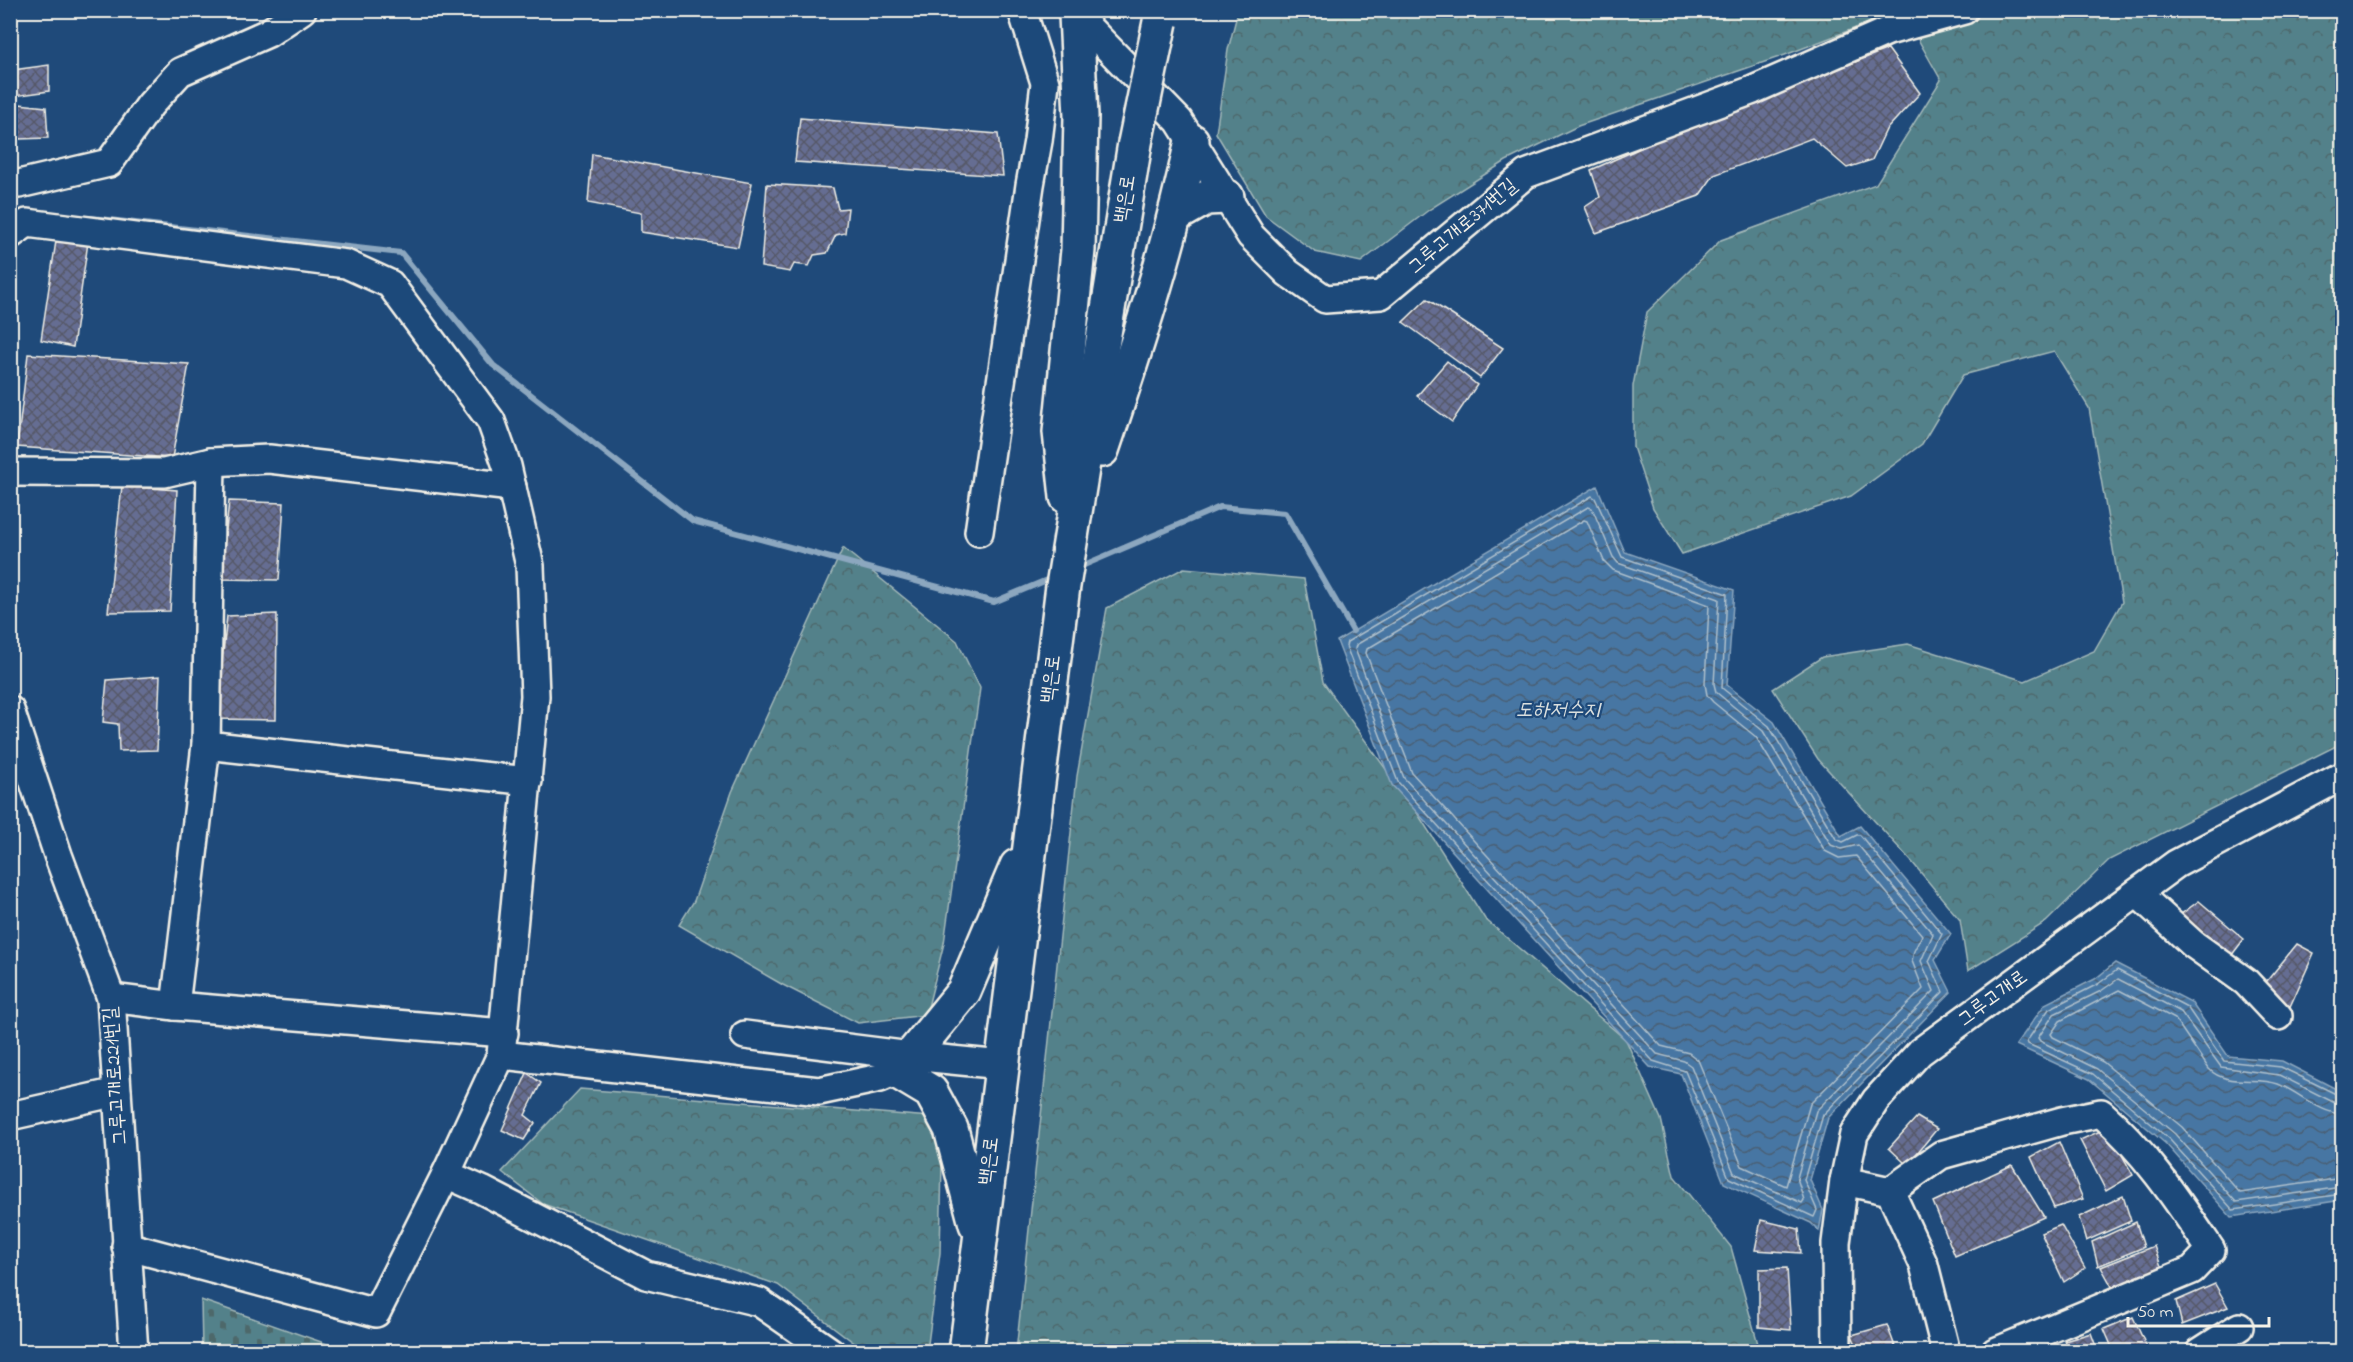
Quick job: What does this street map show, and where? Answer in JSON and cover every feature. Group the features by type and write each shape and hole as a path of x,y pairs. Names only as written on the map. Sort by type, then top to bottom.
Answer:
{"main road":[{"name":"백은로","path":"966,1352 1068,561 1135,143 1163,10"},
{"path":"1068,561 1060,432 1078,250 1081,116 1074,13"},
{"path":"1068,561 1176,215 1192,141"},
{"path":"1176,215 1206,198 1227,197"},
{"path":"980,1240 951,1129 931,1092 903,1064 964,991 1033,828"}],"street":[{"path":"10,184 19,184 109,163 150,105 180,72 268,33 302,10"},
{"path":"979,532 1045,83 1022,10"},
{"name":"그루고개로371번길","path":"1074,13 1179,121 1251,236 1288,273 1325,299 1381,295 1526,174 1753,90 1888,31 1964,10"},
{"path":"10,235 27,223 346,264 390,285 491,421 512,487 530,566 535,696 503,1044 446,1174 376,1313 126,1246"},
{"path":"10,472 164,473 211,462 269,459 512,487"},
{"path":"175,1006 206,745 211,462"},
{"name":"그루고개로221번길","path":"10,710 58,855 111,998 126,1246 135,1352"},
{"path":"206,745 528,781"},
{"name":"그루고개로","path":"1837,1352 1836,1243 1844,1181 1854,1134 1876,1100 1920,1052 2176,864 2343,776"},
{"path":"2137,893 2193,944 2246,982 2278,1016"},
{"path":"111,998 503,1044 819,1091 880,1078 903,1064"},
{"path":"745,1035 903,1064 1002,1065"},
{"path":"10,1116 117,1092"},
{"path":"1844,1181 1890,1191 1941,1155 2062,1121 2101,1113 2120,1129 2156,1169 2211,1250 2192,1270 1995,1352"},
{"path":"446,1174 482,1190 646,1275 759,1302 831,1352"},
{"path":"1890,1191 1924,1265 1946,1352"},
{"path":"2200,1352 2240,1327"}],"green space":[{"path":"1238,10 1900,11 1785,55 1578,126 1506,161 1430,209 1361,262 1315,252 1266,216 1216,133 1228,50"},
{"path":"1902,11 2342,11 2342,743 2109,860 2046,922 1968,971 1960,920 1912,862 1818,759 1773,689 1822,657 1908,644 2025,681 2094,651 2122,602 2089,408 2054,351 1963,375 1922,444 1851,496 1682,554 1653,508 1633,447 1633,386 1647,312 1721,240 1876,184 1941,80"},
{"path":"843,548 957,641 980,688 944,943 926,1015 858,1023 783,985 679,925 694,901 732,792"},
{"path":"1184,568 1304,579 1323,682 1414,808 1485,919 1626,1040 1661,1119 1674,1176 1731,1247 1760,1351 1016,1352 1077,776 1107,608"},
{"path":"580,1089 943,1118 940,1253 927,1351 865,1351 778,1285 543,1204 502,1172"},
{"path":"201,1300 347,1351 202,1351"}],"water":[{"name":"도하저수지","path":"1597,486 1625,552 1734,590 1727,685 1774,722 1841,836 1860,826 1951,934 1935,960 1951,992 1828,1118 1810,1180 1823,1210 1819,1231 1811,1223 1724,1183 1681,1074 1650,1067 1392,785 1337,641"},
{"path":"2115,963 2191,1002 2228,1056 2282,1061 2342,1092 2342,1200 2231,1217 2166,1144 2089,1079 2016,1045 2045,1004 2095,979"}],"building":[{"path":"1888,49 1920,93 1886,130 1872,160 1847,168 1812,138 1714,175 1699,196 1596,233 1585,207 1600,197 1591,170 1661,139"},
{"path":"49,65 49,91 14,96 13,70"},
{"path":"19,104 46,107 48,138 19,139"},
{"path":"800,118 998,134 1003,176 795,162"},
{"path":"592,154 752,183 738,247 641,232 641,213 588,203"},
{"path":"767,184 833,188 838,209 848,208 845,233 836,235 827,253 814,255 809,266 794,264 790,272 761,267"},
{"path":"56,241 88,242 73,347 41,340"},
{"path":"1427,299 1503,348 1480,378 1403,322"},
{"path":"28,354 189,364 172,458 17,447"},
{"path":"1447,361 1477,385 1452,422 1417,396"},
{"path":"122,486 177,490 170,611 108,612"},
{"path":"229,501 284,503 279,580 221,579"},
{"path":"277,614 276,720 216,719 227,616"},
{"path":"160,676 157,750 119,751 118,724 103,722 107,680"},
{"path":"2199,901 2244,939 2228,960 2173,920"},
{"path":"2297,944 2314,953 2288,1011 2257,993"},
{"path":"527,1073 541,1083 525,1115 535,1123 524,1140 502,1130"},
{"path":"1917,1117 1937,1129 1907,1165 1889,1148"},
{"path":"2107,1128 2133,1175 2106,1191 2080,1140"},
{"path":"2059,1142 2083,1199 2054,1208 2031,1157"},
{"path":"2012,1165 2044,1217 1955,1256 1933,1202"},
{"path":"2123,1196 2131,1221 2086,1241 2079,1217"},
{"path":"1761,1220 1799,1229 1801,1253 1755,1250"},
{"path":"2136,1222 2144,1247 2098,1266 2092,1242"},
{"path":"2061,1225 2085,1268 2064,1282 2041,1233"},
{"path":"2154,1246 2163,1272 2115,1292 2101,1267"},
{"path":"1787,1268 1791,1330 1759,1327 1759,1269"},
{"path":"2215,1284 2228,1307 2182,1325 2176,1301"},
{"path":"2133,1317 2149,1352 2114,1352 2104,1329"},
{"path":"1887,1325 1897,1352 1859,1352 1852,1335"},
{"path":"2091,1333 2098,1352 2070,1352 2065,1341"}],"waterway":[{"path":"10,212 24,213"},
{"path":"91,218 401,253 493,365 693,521 994,602 1054,577"},
{"path":"1077,568 1220,507 1285,513 1353,631"}]}
